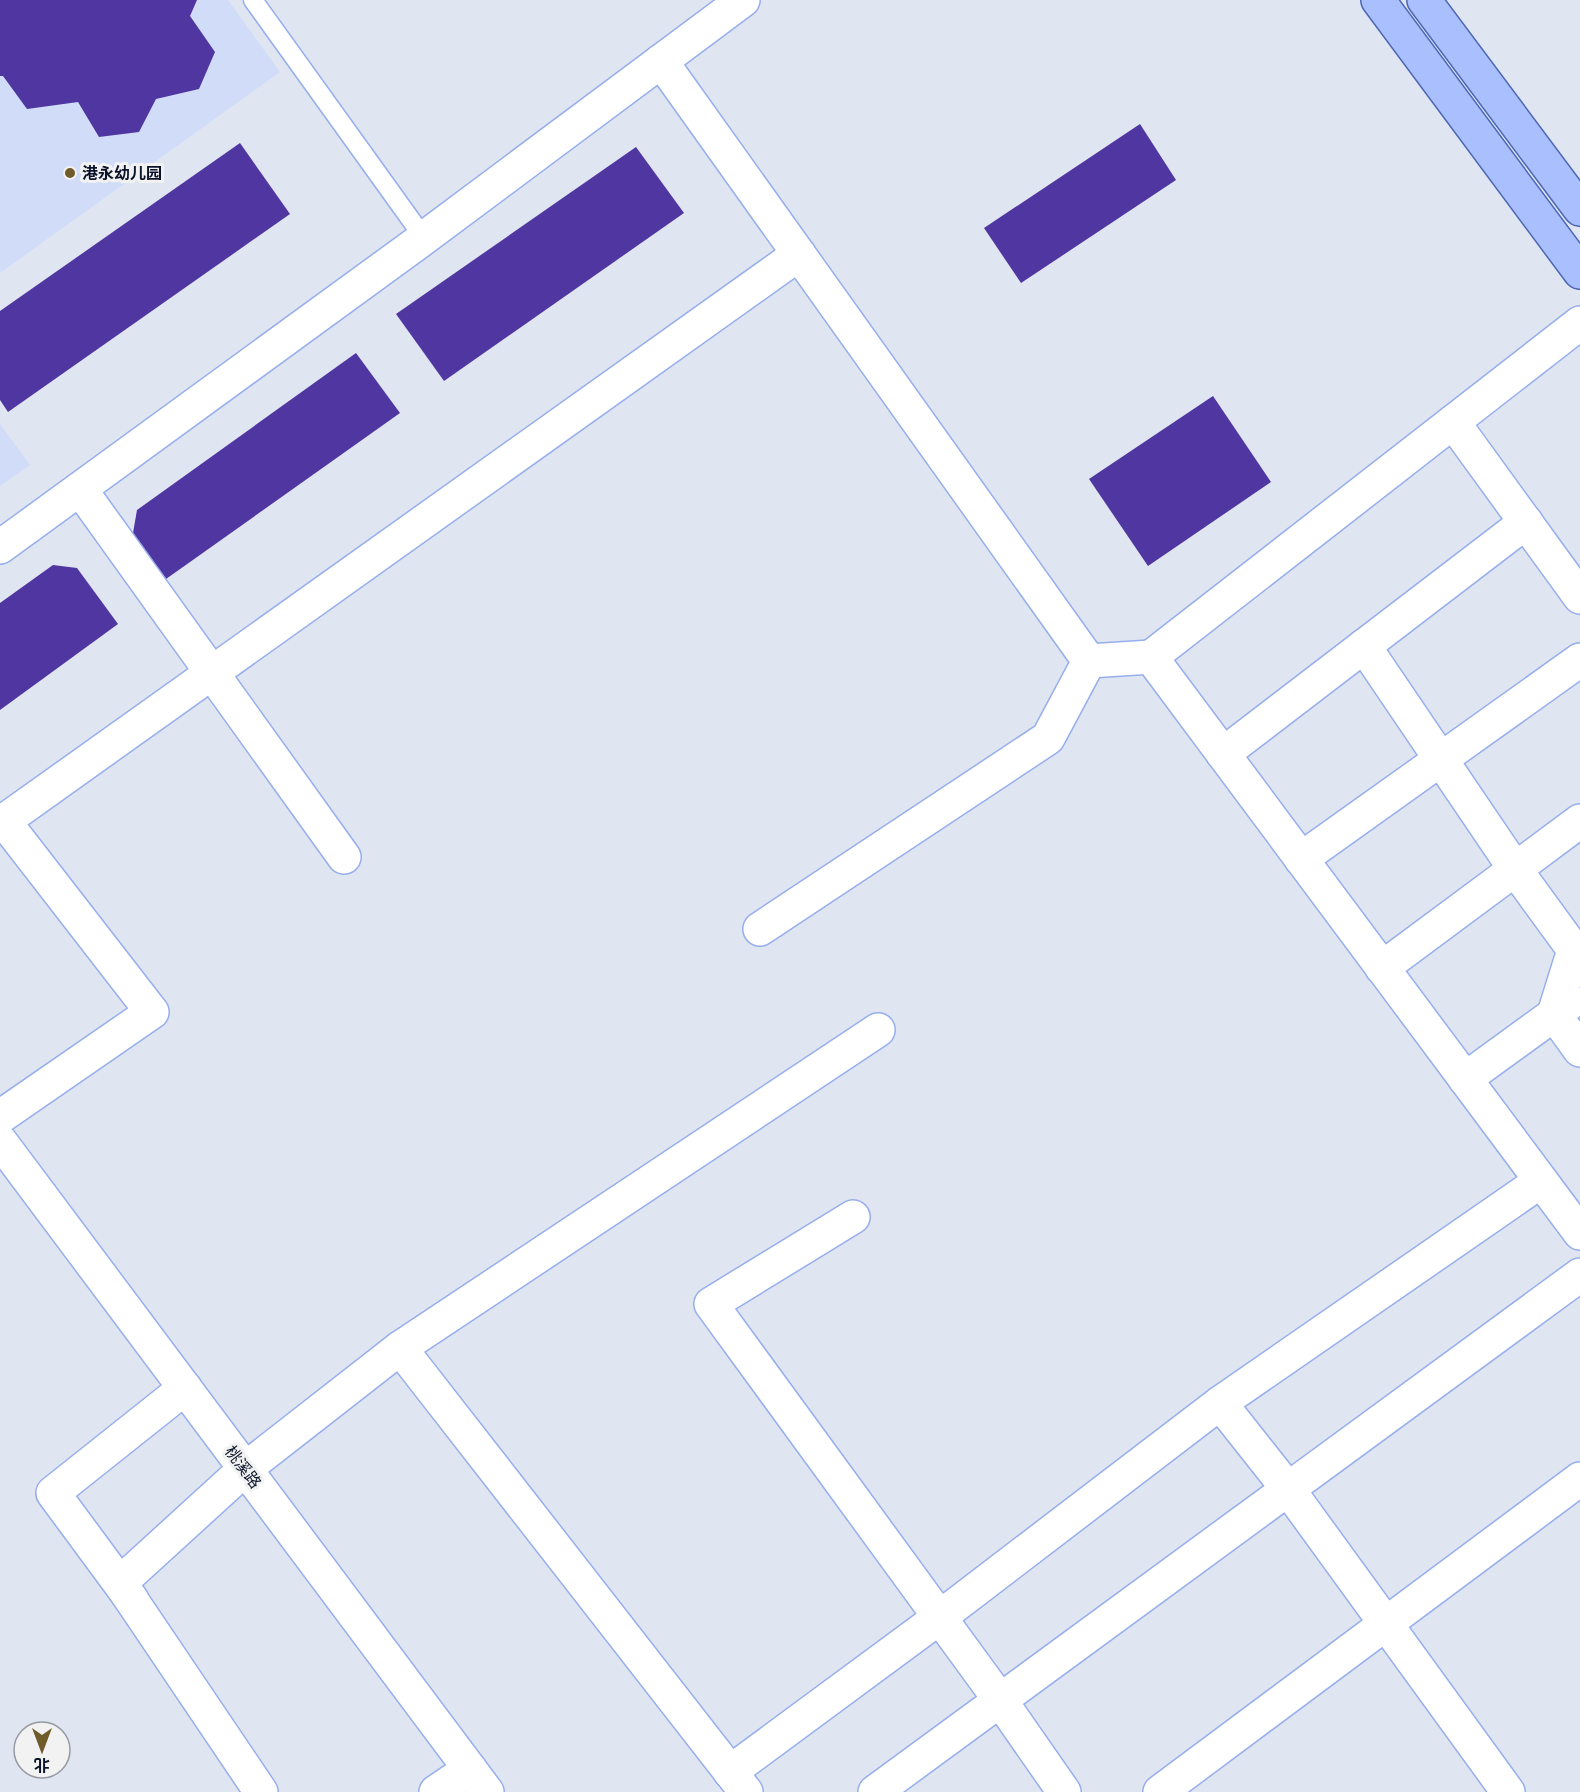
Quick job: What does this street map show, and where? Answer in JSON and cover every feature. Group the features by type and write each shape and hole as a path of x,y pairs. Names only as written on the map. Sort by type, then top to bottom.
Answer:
{"main road":[{"path":"1378,0 1580,272"},
{"path":"1424,0 1580,209"}],"street":[{"path":"0,547 424,238 743,0"},
{"path":"661,61 1089,661"},
{"path":"0,1117 152,1012 4,820 799,254"},
{"path":"1089,661 1151,657 1580,323"},
{"path":"1453,422 1580,597"},
{"path":"80,489 344,857"},
{"path":"1223,754 1526,522"},
{"path":"1364,646 1515,869 1574,950 1567,1005 1580,1050"},
{"path":"1151,657 1580,1233"},
{"path":"1301,859 1580,660"},
{"path":"760,929 1048,738 1089,661"},
{"path":"1382,968 1580,821"},
{"path":"1465,1079 1567,1005"},
{"path":"132,1600 120,1584 245,1469 400,1348 878,1030"},
{"name":"桃溪路","path":"0,1141 478,1781"},
{"path":"400,1348 738,1782 940,1617 1220,1403 1541,1180"},
{"path":"853,1217 711,1304 940,1617 1064,1792"},
{"path":"875,1792 1580,1275"},
{"path":"185,1388 53,1493 132,1600 261,1792"},
{"path":"1220,1403 1288,1489 1508,1792"},
{"path":"1160,1792 1580,1479"},
{"path":"436,1792 478,1781"}],"lane":[{"path":"252,0 424,238"}],"shaded area":[{"name":"港永幼儿园","path":"0,0 228,0 280,72 0,273"},
{"path":"0,424 30,465 0,486"}],"building":[{"path":"0,0 197,0 190,16 215,52 199,89 156,99 139,132 99,137 78,102 27,109 3,76 0,76"},
{"path":"1140,124 1176,180 1021,283 984,228"},
{"path":"240,143 290,214 8,412 0,400 0,311"},
{"path":"636,147 684,213 444,381 396,314"},
{"path":"356,353 400,413 166,579 133,533 137,510"},
{"path":"1213,396 1271,482 1148,566 1089,479"},
{"path":"53,565 77,568 118,624 0,710 0,603"}],"place":[{"name":"港永幼儿园","path":"70,173"}]}
